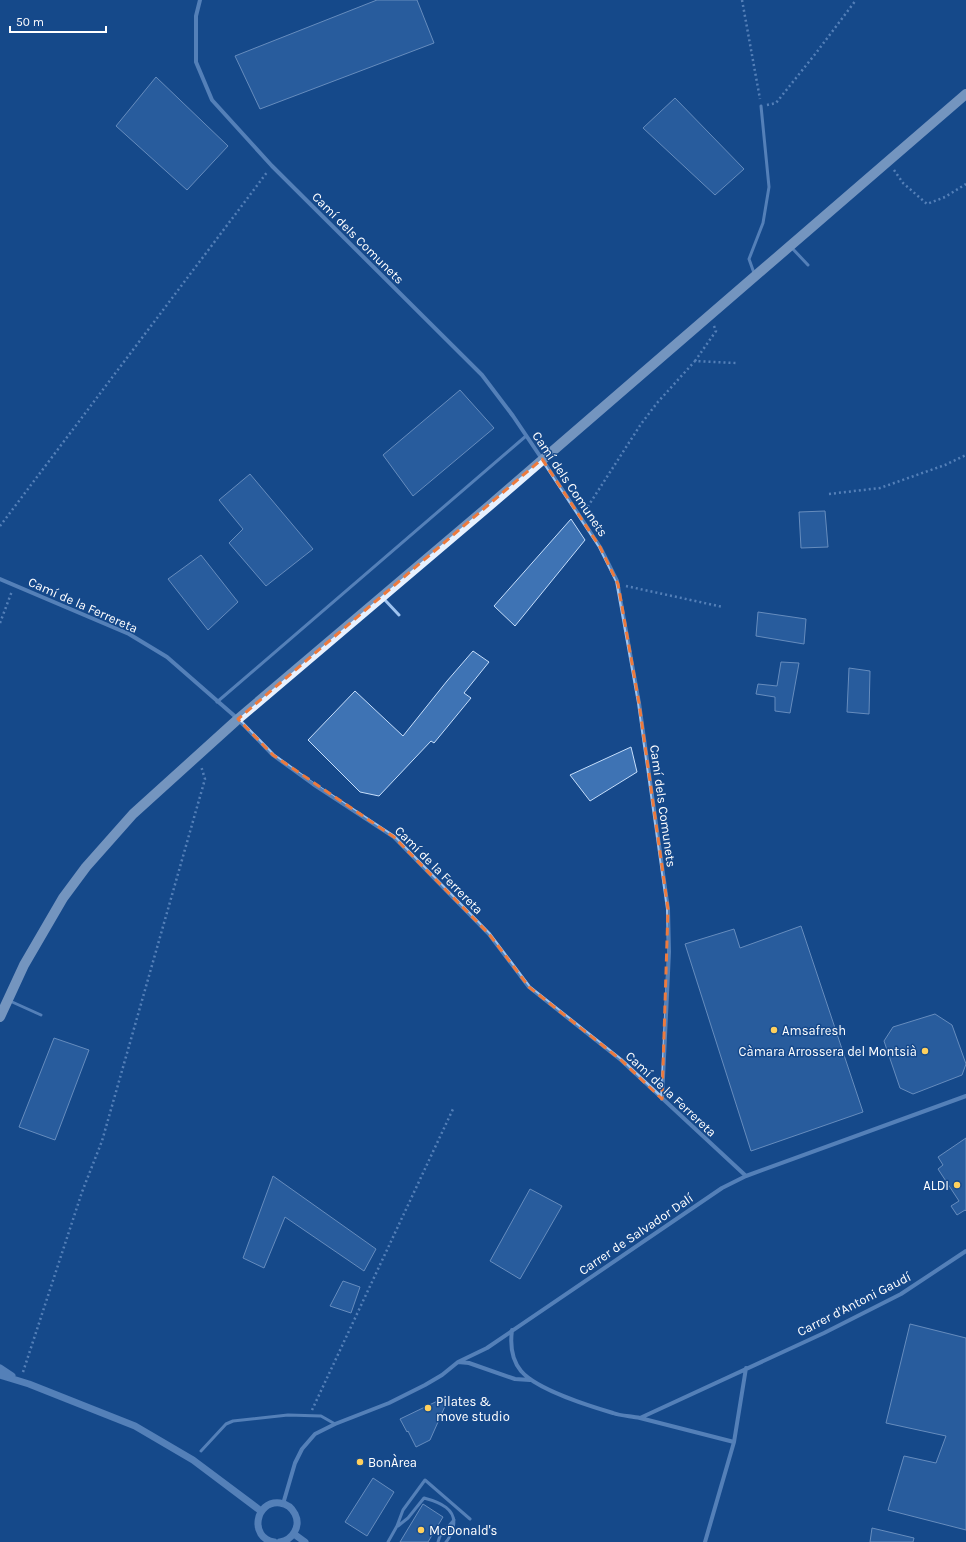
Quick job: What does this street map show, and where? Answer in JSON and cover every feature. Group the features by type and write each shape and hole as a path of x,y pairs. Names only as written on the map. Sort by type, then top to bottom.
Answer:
{"main road":[{"path":"0,1017 24,965 63,898 133,814 238,719 966,94"}],"street":[{"name":"Camí dels Comunets","path":"200,0 196,16 196,62 212,100 272,166 482,375 542,459 600,547 618,584 639,703 668,909 669,952 662,1099"},
{"name":"Camí de la Ferrereta","path":"0,579 129,634 167,657 238,719 274,755 313,784 394,837 489,934 529,987 621,1060 746,1176"},
{"name":"Carrer de Salvador Dalí","path":"283,1504 295,1463 302,1449 315,1434 335,1424 389,1403 442,1375 458,1362 487,1348 722,1188 746,1176 966,1096"},
{"name":"Carrer d'Antoni Gaudí","path":"640,1418 824,1333 901,1294 966,1251"},
{"path":"512,1330 510,1343 515,1361 520,1370 530,1380 566,1397 614,1414 640,1418 734,1442"},
{"path":"458,1362 469,1363 515,1379 530,1380"},
{"path":"0,1368 29,1384 135,1426 193,1460 261,1511"},
{"path":"705,1542 734,1442 746,1368"},
{"path":"0,1375 29,1384"},
{"path":"272,1542 261,1534 257,1522 261,1511 267,1505 275,1503 290,1507 297,1520 294,1534 280,1542"},
{"path":"294,1534 305,1542"}],"lane":[{"path":"755,275 749,259 763,223 769,187 764,150 761,106"},
{"path":"790,245 808,265"},
{"path":"217,702 526,436"},
{"path":"382,596 399,615"},
{"path":"7,1000 41,1015"},
{"path":"201,1451 226,1424 233,1421 288,1415 321,1416 335,1424"},
{"path":"388,1542 397,1526 403,1510 425,1480 470,1519"},
{"path":"397,1526 408,1518 424,1498 436,1501 453,1515 454,1520 452,1532 446,1542"},
{"path":"438,1542 440,1536 454,1520"}],"path":[{"path":"742,0 761,106 776,103 856,0"},
{"path":"887,162 903,183 927,204 945,197 966,184"},
{"path":"0,526 272,166"},
{"path":"581,518 641,424 657,403 695,361 716,331 710,315"},
{"path":"695,361 736,363"},
{"path":"828,494 880,488 945,465 966,455"},
{"path":"618,584 723,607"},
{"path":"0,623 14,585"},
{"path":"20,1380 82,1192 102,1141 197,810 205,779 201,766 194,758"},
{"path":"310,1416 453,1109"}],"highlighted area":[{"path":"542,459 600,547 618,584 639,703 668,909 662,1099 621,1060 529,987 489,934 394,837 273,755 238,719"}],"building":[{"path":"377,0 417,0 434,43 260,109 235,56"},
{"path":"156,77 228,146 187,190 116,126"},
{"path":"675,98 744,169 715,195 643,128"},
{"path":"460,390 494,428 413,496 383,455"},
{"path":"250,474 313,549 266,586 229,543 243,529 219,500"},
{"path":"825,511 828,547 801,548 799,512"},
{"path":"571,519 585,540 515,626 494,606"},
{"path":"201,555 238,602 208,630 168,579"},
{"path":"758,612 806,619 804,644 756,636"},
{"path":"473,651 489,662 464,693 471,698 434,743 431,741 379,796 360,792 308,740 355,691 403,736"},
{"path":"781,662 799,663 790,713 775,711 775,697 756,694 758,684 777,686"},
{"path":"849,668 870,671 869,714 847,712"},
{"path":"631,747 637,772 590,801 570,775"},
{"name":"Amsafresh","path":"801,926 863,1112 751,1151 685,944 734,929 740,948"},
{"name":"Càmara Arrossera del Montsià","path":"935,1014 952,1025 966,1064 962,1075 913,1094 900,1088 884,1041 893,1027"},
{"path":"54,1038 89,1050 55,1140 19,1127"},
{"name":"ALDI","path":"966,1138 966,1211 965,1210 957,1215 951,1206 959,1201 938,1169 943,1165 938,1157"},
{"path":"273,1176 376,1249 364,1271 285,1217 264,1268 243,1258"},
{"path":"530,1189 562,1206 520,1279 490,1261"},
{"path":"343,1281 360,1287 351,1313 330,1306"},
{"path":"910,1324 966,1338 966,1530 888,1510 904,1456 936,1463 946,1436 886,1423"},
{"path":"450,1395 430,1440 416,1447 400,1419"},
{"path":"373,1478 394,1492 367,1536 345,1522"},
{"name":"McDonald's","path":"423,1504 443,1517 428,1542 400,1542"},
{"path":"872,1528 914,1538 913,1542 870,1542"}],"place":[{"name":"Amsafresh","path":"774,1030"},
{"name":"Càmara Arrossera del Montsià","path":"925,1051"},
{"name":"ALDI","path":"957,1185"},
{"name":"Pilates & move studio","path":"428,1408"},
{"name":"BonÀrea","path":"360,1462"},
{"name":"McDonald's","path":"421,1530"}]}
